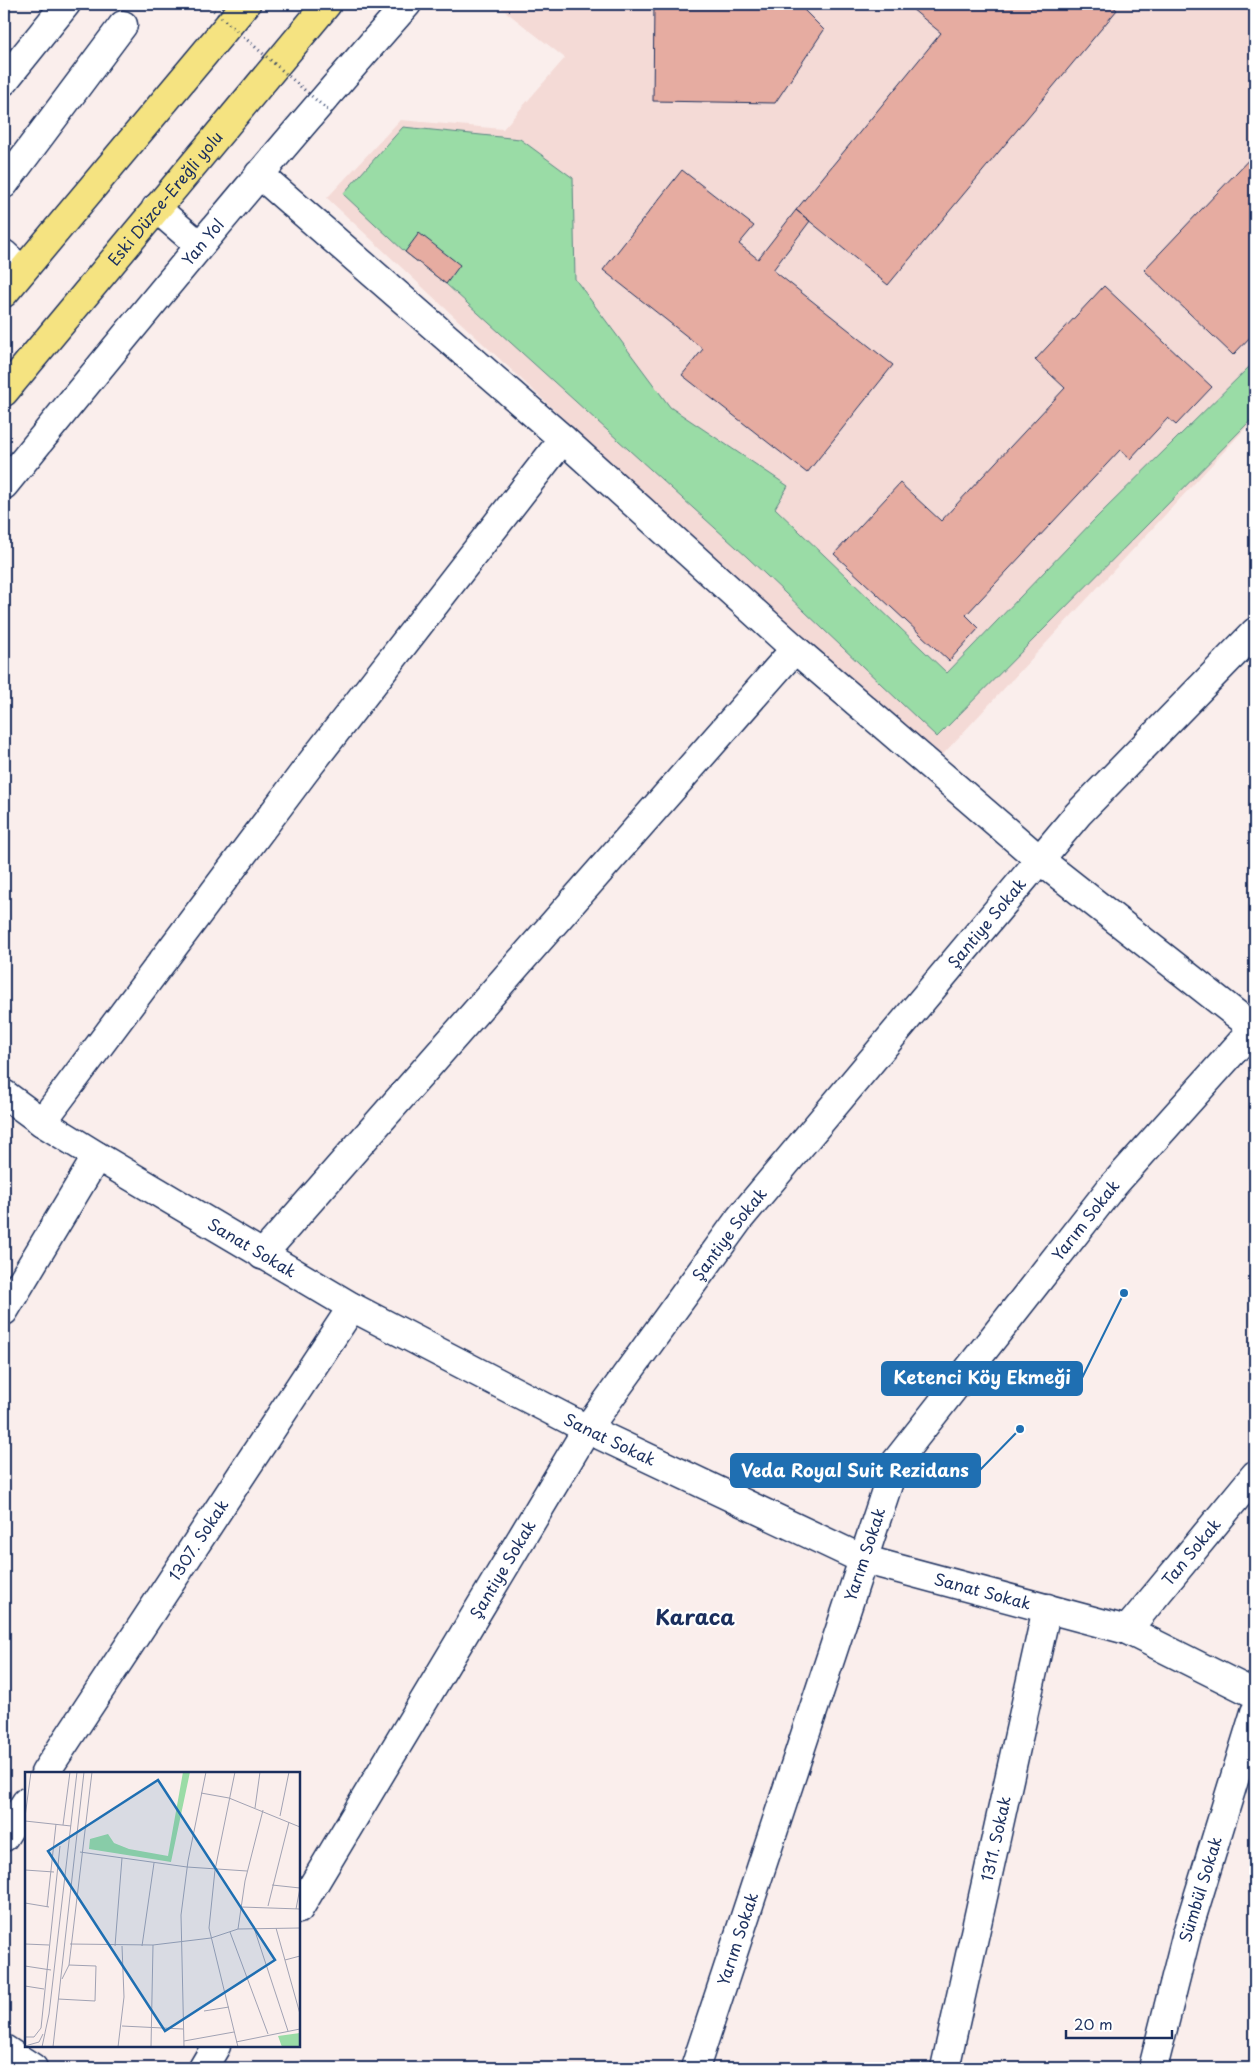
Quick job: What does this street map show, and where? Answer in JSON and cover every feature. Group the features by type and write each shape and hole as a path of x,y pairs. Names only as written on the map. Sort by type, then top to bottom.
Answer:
{"main road":[{"path":"4,293 13,263 246,4"},
{"name":"Eski Düzce-Ereğli yolu","path":"4,392 327,4"}],"street":[{"path":"4,81 66,4"},
{"name":"Yan Yol","path":"4,485 199,244 408,4"},
{"path":"4,184 123,25"},
{"path":"259,174 563,439 795,650 1040,860 1255,1028"},
{"path":"156,208 199,244"},
{"path":"42,1122 305,771 563,439"},
{"name":"Şantiye Sokak","path":"300,1907 587,1429 740,1218 1078,814 1255,632"},
{"path":"262,1255 795,650"},
{"name":"Yarım Sokak","path":"695,2068 895,1463 1110,1189 1255,1028"},
{"name":"Sanat Sokak","path":"4,1094 42,1122 97,1156 352,1307 587,1429 862,1559 1126,1630 1255,1694"},
{"path":"4,1311 97,1156"},
{"name":"1307. Sokak","path":"47,1772 352,1307"},
{"name":"Tan Sokak","path":"1126,1630 1255,1475"},
{"name":"1311. Sokak","path":"945,2068 1047,1608"},
{"name":"Sümbül Sokak","path":"1153,2068 1187,1934 1255,1712"},
{"path":"4,1837 25,1804"},
{"path":"203,2068 215,2047"},
{"path":"4,2049 33,2068"}],"path":[{"path":"206,4 331,113"}],"shaded area":[{"path":"496,4 1255,4 1255,418 934,764 327,198 400,120 503,129 565,58"}],"green space":[{"path":"403,127 520,139 573,178 575,279 670,407 788,486 775,508 947,673 1095,519 1255,361 1255,416 937,737 747,557 446,284 405,252 343,194"}],"building":[{"path":"654,4 798,4 824,30 775,103 653,101"},
{"path":"906,4 1110,4 1117,10 888,285 796,210 941,33"},
{"path":"1255,153 1255,332 1233,355 1144,270"},
{"path":"682,170 754,226 739,244 758,259 796,210 810,221 773,270 893,365 807,473 682,375 703,349 603,270"},
{"path":"419,233 460,265 446,284 405,252"},
{"path":"1104,286 1212,387 1176,425 1168,418 1130,459 1120,450 966,615 979,628 949,661 834,554 900,483 941,521 1065,388 1035,360"}],"place":[{"name":"Ketenci Köy Ekmeği","path":"1124,1293"},
{"name":"Veda Royal Suit Rezidans","path":"1020,1429"}],"district":[{"name":"Karaca","path":"695,1618"}]}
